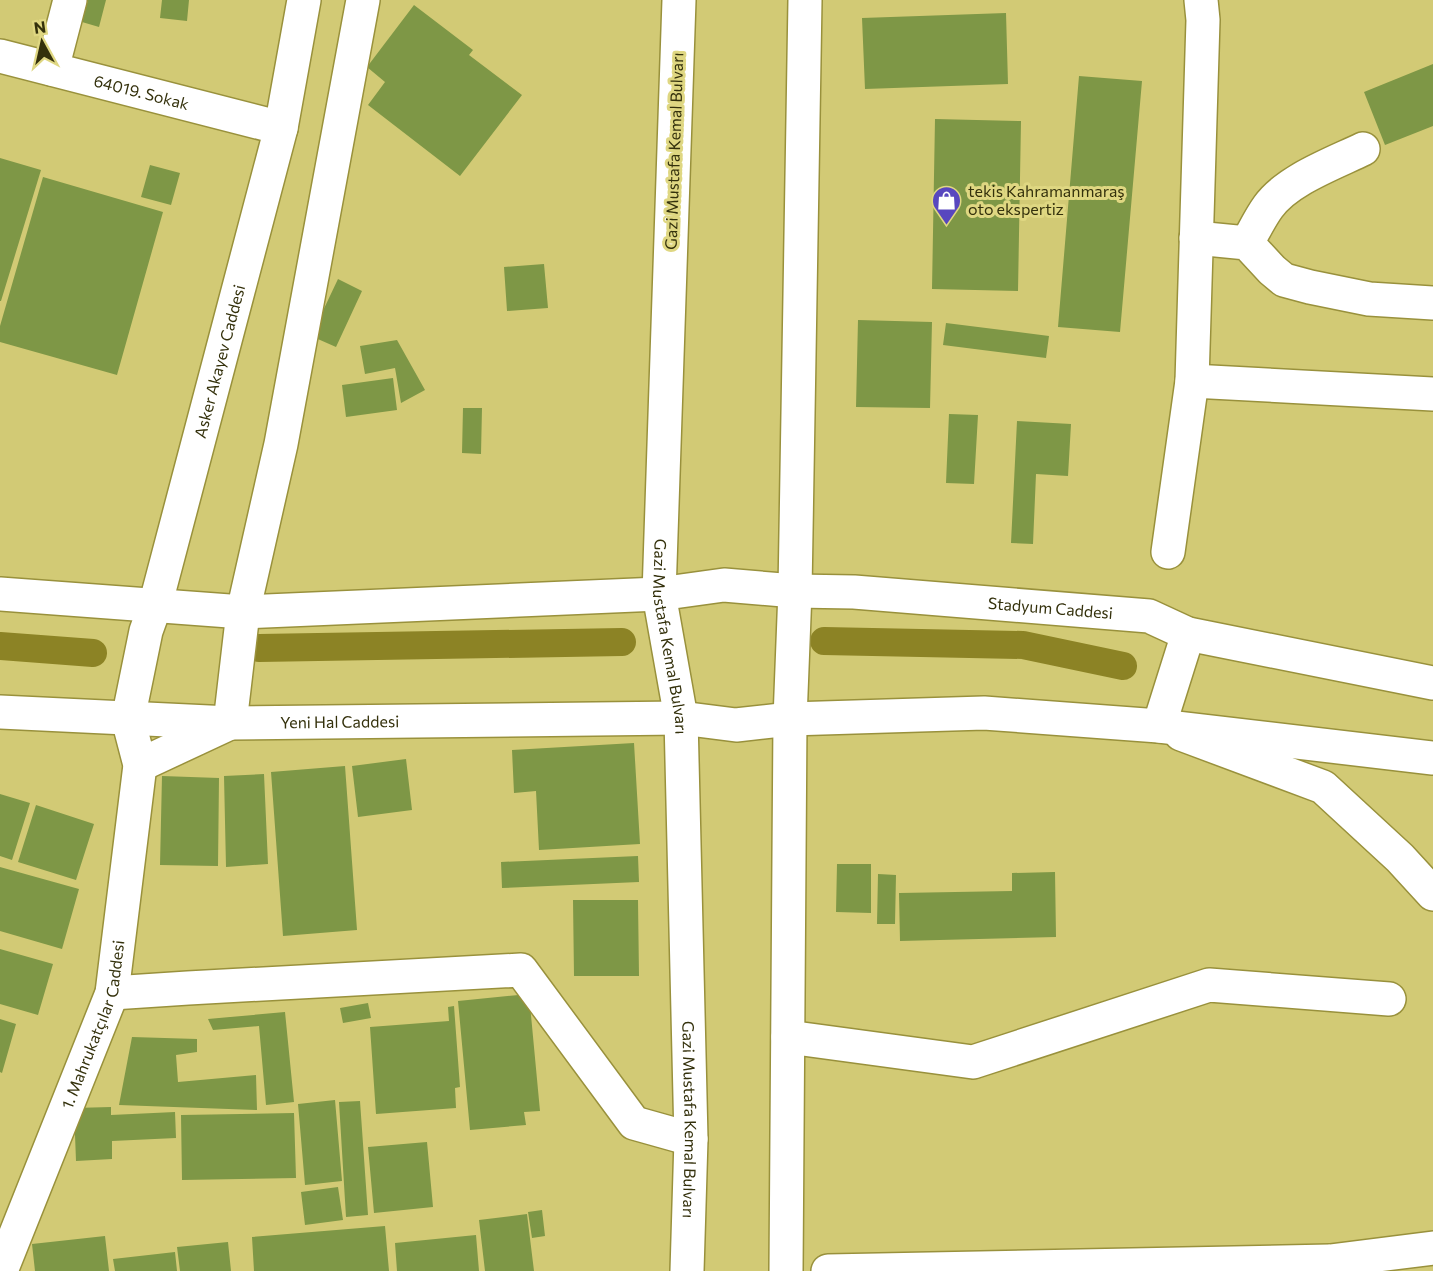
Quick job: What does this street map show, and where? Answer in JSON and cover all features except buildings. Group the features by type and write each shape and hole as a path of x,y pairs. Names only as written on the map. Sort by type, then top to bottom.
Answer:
{"main road":[{"path":"52,69 70,0"},
{"name":"Asker Akayev Caddesi","path":"128,719 147,631 281,128 304,0"},
{"path":"141,765 230,723 243,612 281,444 363,0"},
{"name":"Gazi Mustafa Kemal Bulvarı","path":"680,0 659,594 681,718 691,1139 687,1271"},
{"path":"786,1271 790,719 795,591 805,0"},
{"path":"1168,552 1192,381 1203,20 1201,0"},
{"name":"64019. Sokak","path":"0,56 281,128"},
{"path":"1247,243 1269,205 1289,187 1363,149"},
{"path":"1196,238 1247,243 1284,280 1369,299 1433,303"},
{"path":"1192,381 1433,393"},
{"name":"Stadyum Caddesi","path":"659,594 724,585 795,591 854,592 1149,616 1188,634 1433,683"},
{"path":"0,594 243,612 659,594"},
{"path":"1160,726 1188,634"},
{"name":"Yeni Hal Caddesi","path":"0,712 230,723 681,718"},
{"path":"681,718 736,724 790,719 984,713 1160,726 1433,758"},
{"name":"1. Mahrukatçılar Caddesi","path":"1,1271 112,993 141,765 128,719"},
{"path":"1160,726 1323,788 1400,858 1433,894"},
{"path":"112,993 521,970 634,1123 691,1139"},
{"path":"788,1037 972,1062 1209,985 1389,999"},
{"path":"828,1271 1330,1262 1433,1248"}],"waterway":[{"path":"824,641 1023,645 1123,666"},
{"path":"259,648 622,642"},
{"path":"0,646 93,653"}],"place":[{"name":"tekis Kahramanmaraş oto ekspertiz","path":"947,226"}]}
